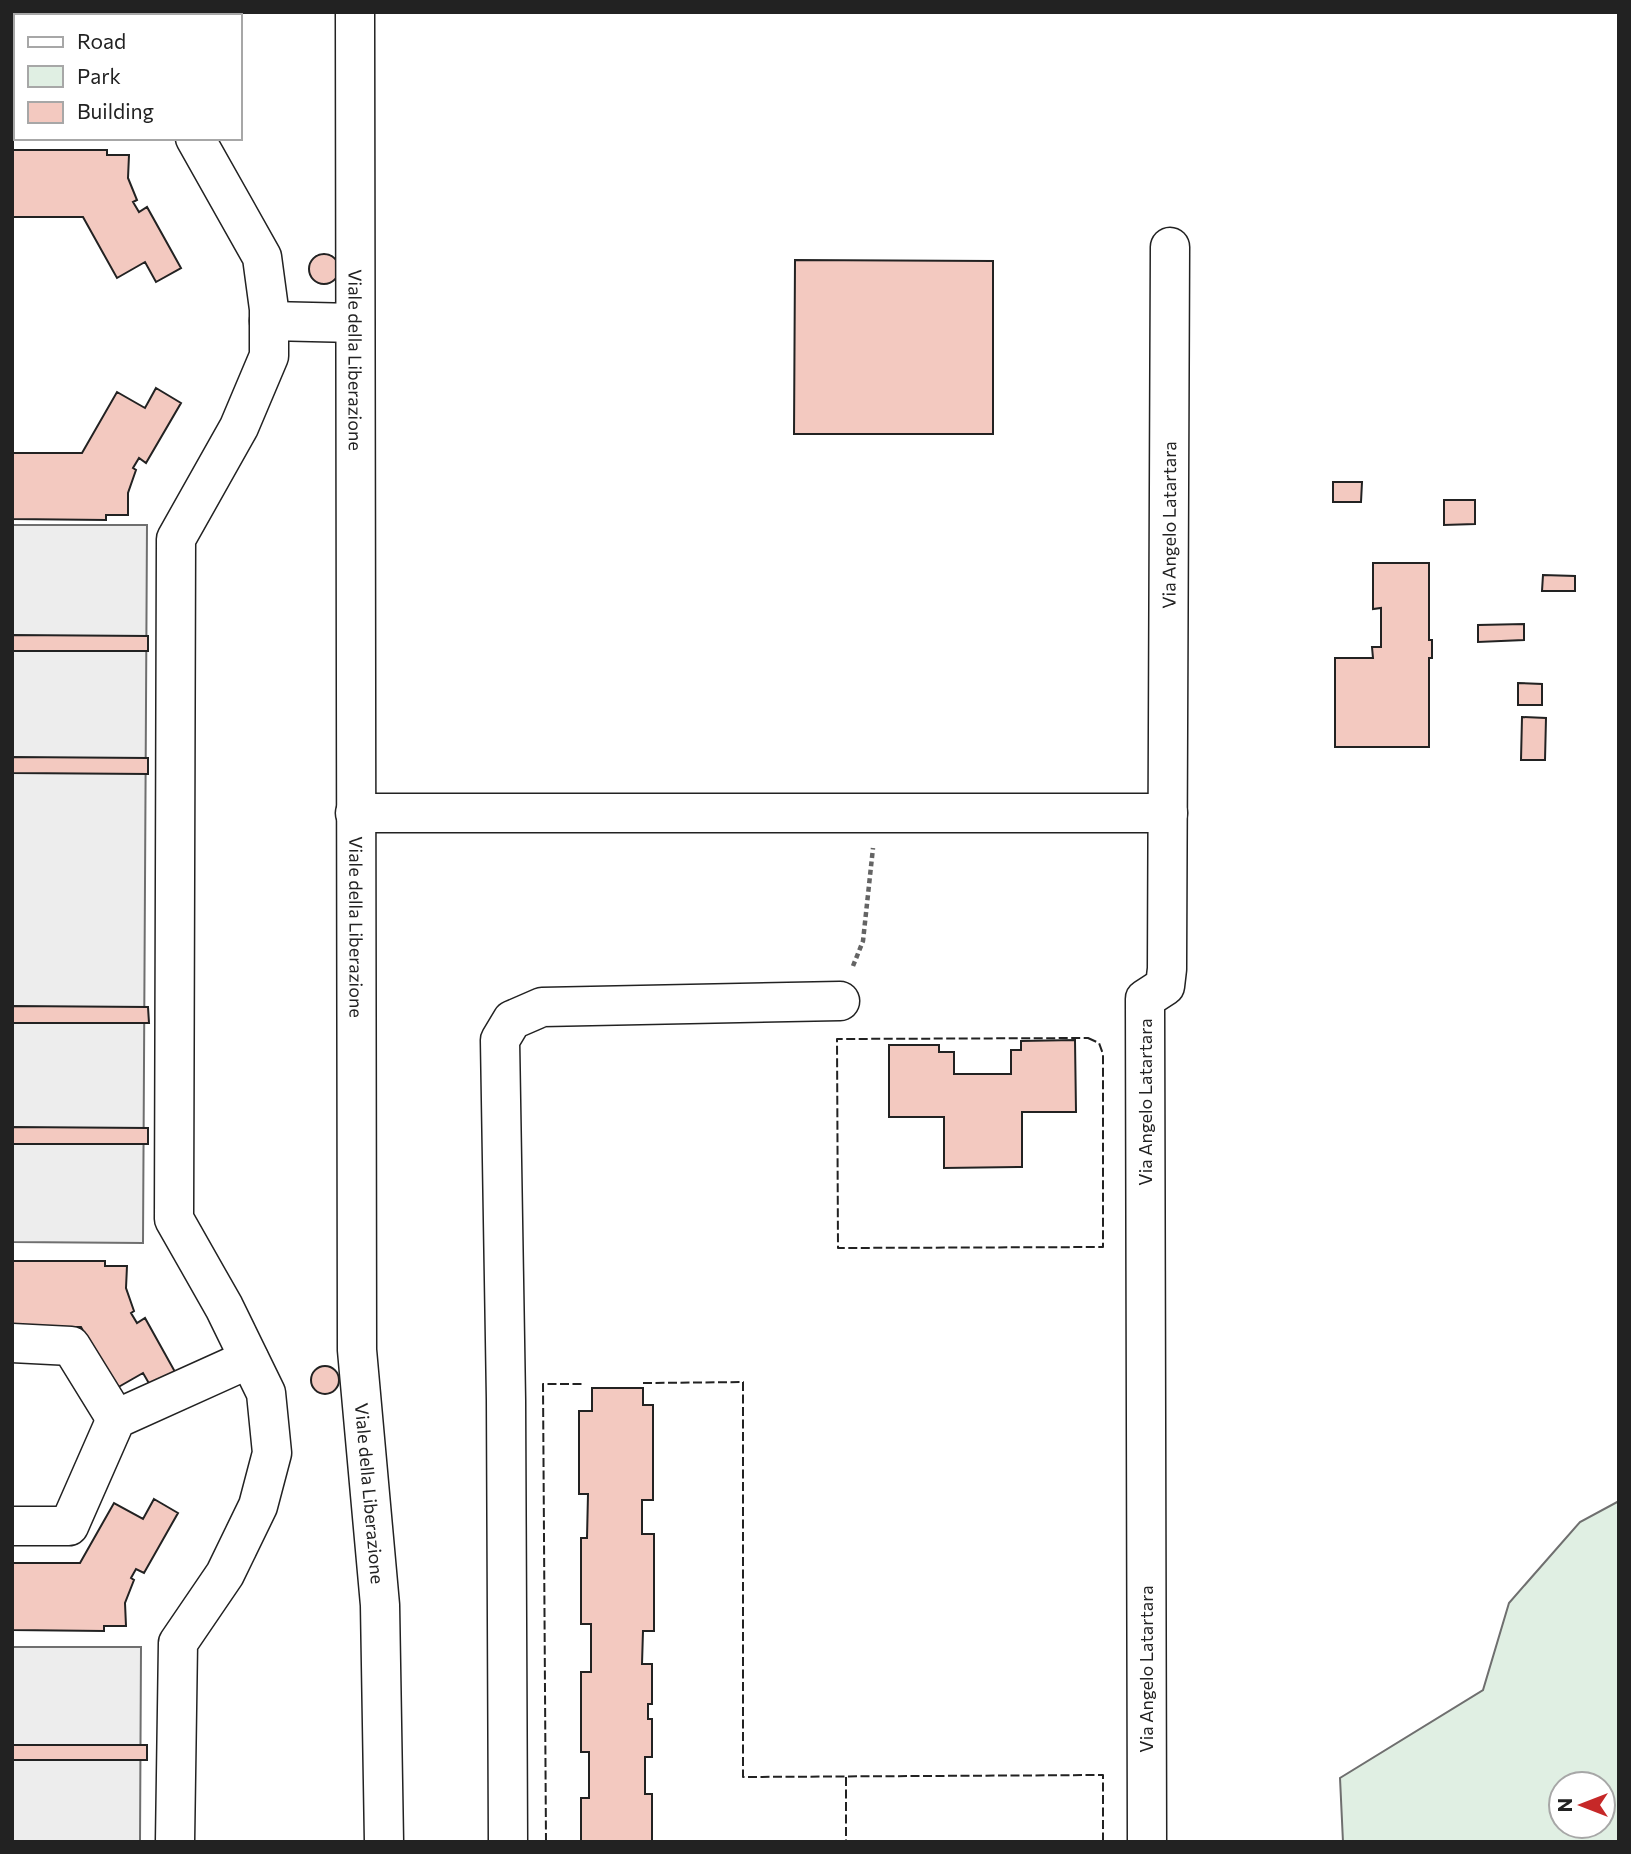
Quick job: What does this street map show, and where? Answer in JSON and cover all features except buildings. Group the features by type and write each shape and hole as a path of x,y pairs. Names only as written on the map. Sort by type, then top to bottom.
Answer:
{"street":[{"name":"Viale della Liberazione","path":"355,12 357,1350 380,1605 384,1842"},
{"path":"175,1842 177,1643 225,1574 258,1506 272,1453 266,1393 224,1307 174,1219 176,539 239,427 269,356 269,321 262,257 196,140"},
{"name":"Via Angelo Latartara","path":"1147,1842 1145,999 1165,986 1167,969 1170,247"},
{"path":"269,321 355,323"},
{"path":"355,813 1168,813"},
{"path":"508,1842 506,1401 500,1040 512,1020 542,1007 840,1001"},
{"path":"12,1343 71,1346 116,1419"},
{"path":"12,1526 69,1525 116,1419 249,1359"}],"path":[{"path":"840,1001 863,941 877,813"}],"green space":[{"path":"1619,1501 1619,1842 1343,1842 1340,1778 1483,1690 1509,1603 1580,1522"}],"shaded area":[{"path":"12,525 147,525 143,1243 12,1242"},
{"path":"12,1647 141,1647 140,1842 12,1842"}],"fence":[{"path":"1088,1038 1099,1043 1103,1054 1103,1247 838,1248 837,1039 1088,1038"},
{"path":"643,1383 743,1382 743,1777 1103,1775 1103,1842"},
{"path":"546,1842 543,1384 585,1384"},
{"path":"846,1777 846,1842"}]}
